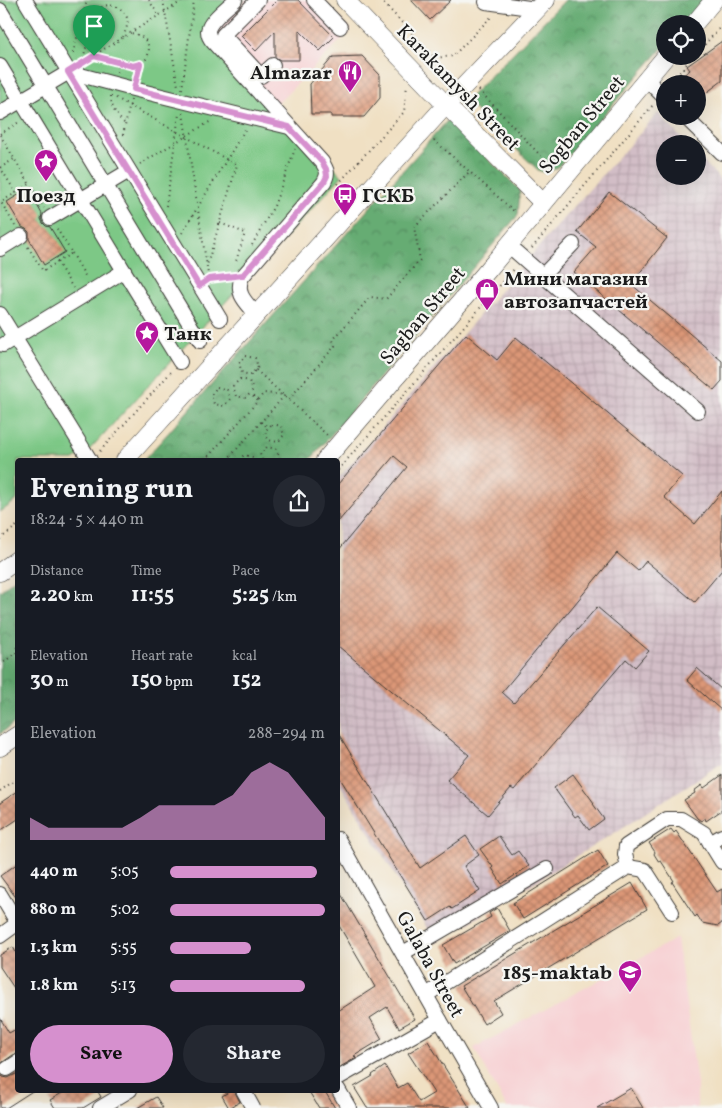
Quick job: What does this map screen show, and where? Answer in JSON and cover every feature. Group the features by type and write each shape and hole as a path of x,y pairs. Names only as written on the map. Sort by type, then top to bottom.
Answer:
{"main road":[{"name":"Karakamysh Street","path":"345,0 546,199"},
{"name":"Karakamysh Street","path":"359,0 449,101"},
{"path":"702,15 714,0"},
{"path":"126,458 449,101 542,5"},
{"path":"646,79 658,65"},
{"name":"Sogban Street","path":"546,199 646,79"},
{"name":"Sagban Street","path":"327,458 546,199"},
{"path":"0,572 15,561"},
{"path":"0,747 15,737"}],"street":[{"path":"25,0 220,319"},
{"path":"235,0 210,24 209,36 322,162 327,176 324,182 237,276 240,294 256,314"},
{"path":"258,0 223,35 261,76 273,65"},
{"path":"314,0 340,27"},
{"path":"486,2 503,5 542,5"},
{"path":"0,10 200,341"},
{"path":"0,66 180,362"},
{"path":"0,113 68,72 289,127"},
{"path":"646,79 656,86"},
{"path":"693,125 722,153"},
{"path":"50,218 129,171"},
{"path":"0,249 21,236"},
{"path":"543,275 572,244"},
{"path":"508,245 698,411"},
{"path":"8,342 124,271"},
{"path":"0,314 8,342 94,456"},
{"path":"628,868 625,854 626,846 667,819 681,820 716,840 722,862"},
{"name":"Galaba Street","path":"340,843 491,1108"},
{"path":"426,995 628,868 645,870 672,912"},
{"path":"403,953 547,869"},
{"path":"0,894 15,920"},
{"path":"0,936 15,925"},
{"path":"340,1077 440,1020"},
{"path":"245,1093 253,1108"},
{"path":"340,1093 349,1108"},
{"path":"100,1108 123,1096"}],"path":[{"path":"68,72 87,0"},
{"path":"149,0 159,16"},
{"path":"163,0 209,279 237,276 246,233 220,223"},
{"path":"123,38 127,18 122,10 116,6 106,5 100,8 94,14 82,63 94,56 159,16 184,0"},
{"path":"163,228 194,0"},
{"path":"381,0 435,58 453,56 503,5"},
{"path":"706,43 722,25"},
{"path":"94,56 133,66 140,64 149,54 149,45 145,39 131,33"},
{"path":"118,154 140,64"},
{"path":"679,75 687,65"},
{"path":"477,89 553,169"},
{"path":"111,95 237,165 207,265"},
{"path":"340,468 656,104"},
{"path":"129,171 226,112"},
{"path":"174,245 253,118"},
{"path":"19,122 0,134 72,253 43,271 0,201 30,184"},
{"path":"252,245 274,206 299,138"},
{"path":"432,138 518,215"},
{"path":"14,159 0,168 16,193"},
{"path":"289,399 335,346 333,340 370,297 386,299 420,260 414,227 469,172"},
{"path":"245,356 255,358 258,367 251,375 247,374 242,373 239,363 245,356"},
{"path":"94,456 180,362"},
{"path":"256,370 330,437"},
{"path":"245,380 247,374"},
{"path":"240,379 249,382 253,390 246,398 236,396 235,391 233,386 240,379"},
{"path":"218,387 227,390 228,394 230,398 224,406 214,404 211,394 218,387"},
{"path":"228,394 235,391"},
{"path":"207,458 264,393 285,395"},
{"path":"250,394 258,401"},
{"path":"229,458 285,395"},
{"path":"261,422 268,427"},
{"path":"272,424 281,426 284,435 278,442 268,440 265,431 268,427 272,424"},
{"path":"272,448 273,441"},
{"path":"261,458 260,454 267,447 276,450 280,458"},
{"path":"241,458 244,455 254,458"},
{"path":"0,539 15,527"},
{"path":"0,665 15,654"},
{"path":"0,791 15,780"}],"shaded area":[{"path":"245,0 323,0 351,30 275,106 216,40 214,28"},
{"path":"656,115 656,125 669,125 679,135 656,135 656,185 706,185 706,164 722,182 722,763 619,830 436,943 340,784 340,477 561,221"},
{"name":"185-maktab","path":"677,938 697,1083 697,1108 507,1108 474,1048"}],"green space":[{"path":"0,0 245,0 214,28 212,33 275,106 342,176 89,450 77,458 15,458 15,501 0,512"},
{"path":"565,0 703,0 690,15 656,15 656,55 557,168 545,173 538,170 466,101"},
{"path":"448,120 520,190 518,215 312,458 146,458"},
{"path":"15,579 15,723 0,734 0,591"}],"building":[{"path":"277,0 298,0 334,37 320,51 299,30 299,60 280,60 275,57 275,31 256,51 241,36"},
{"path":"411,0 451,0 430,20"},
{"path":"722,41 722,81 706,93 706,75 684,75 690,70 687,66 688,65 706,65 706,52"},
{"path":"362,56 380,75 380,98 364,117 331,117 331,114 311,114 310,84 333,57"},
{"path":"28,189 42,214 41,219 43,223 50,227 65,252 44,265 29,239 29,232 22,227 7,202"},
{"path":"609,192 667,238 631,284 722,361 722,381 714,390 574,272 596,247 577,232"},
{"path":"466,334 497,360 516,337 682,476 664,497 695,524 722,491 722,570 695,602 646,561 638,571 617,553 502,692 514,703 597,607 649,651 635,667 626,659 514,790 511,788 488,815 447,780 469,755 340,648 340,549 407,467 394,456 340,520 340,482"},
{"path":"697,668 722,690 722,711 687,680"},
{"path":"340,736 420,868 466,836 479,855 464,866 480,891 452,909 450,907 428,921 340,778"},
{"path":"573,774 604,819 589,830 578,815 575,817 554,788"},
{"path":"722,775 722,810 706,821 705,818 701,821 684,800 695,793 694,791 702,785 704,788"},
{"path":"15,793 15,821 0,831 0,803"},
{"path":"671,829 674,833 676,831 717,892 722,889 722,923 718,926 702,923 697,915 695,917 661,861 659,862 654,854 655,852 649,843"},
{"path":"499,836 512,855 518,851 529,866 502,884 480,849"},
{"path":"598,850 608,866 523,919 513,903"},
{"path":"15,865 15,896 0,876"},
{"path":"632,883 647,909 494,1001 501,1013 484,1024 461,986"},
{"path":"340,892 415,1019 399,1028 387,1007 370,1018 382,1039 340,1067 340,1010 375,987 340,927"},
{"path":"497,908 510,931 454,964 443,945 491,917 489,913"},
{"path":"13,947 15,951 15,990 0,967 0,955"},
{"path":"0,1018 9,1033 15,1030 15,1054 0,1064"},
{"path":"428,1041 470,1108 367,1108 354,1087 373,1076 385,1066 398,1088 407,1083 419,1102 434,1093 408,1053"},
{"path":"0,1074 8,1078 15,1074 15,1093 29,1093 6,1108 0,1108"},
{"path":"631,1088 643,1108 597,1108"},
{"path":"62,1093 99,1093 101,1097 83,1108 55,1108 50,1100"},
{"path":"227,1093 236,1093 240,1102 229,1108 222,1096"},
{"path":"310,1093 326,1093 335,1108 319,1108"},
{"path":"156,1097 163,1108 137,1108"}],"place":[{"name":"Almazar","path":"350,93"},
{"name":"Поезд","path":"46,182"},
{"name":"ГСКБ","path":"345,216"},
{"name":"Мини магазин автозапчастей","path":"487,311"},
{"name":"Танк","path":"147,354"},
{"name":"185-maktab","path":"630,993"}],"route":[{"path":"94,56 133,66 140,64 134,89 289,127 322,162 327,176 324,182 243,275 209,279 199,286 68,72 94,56"}]}
